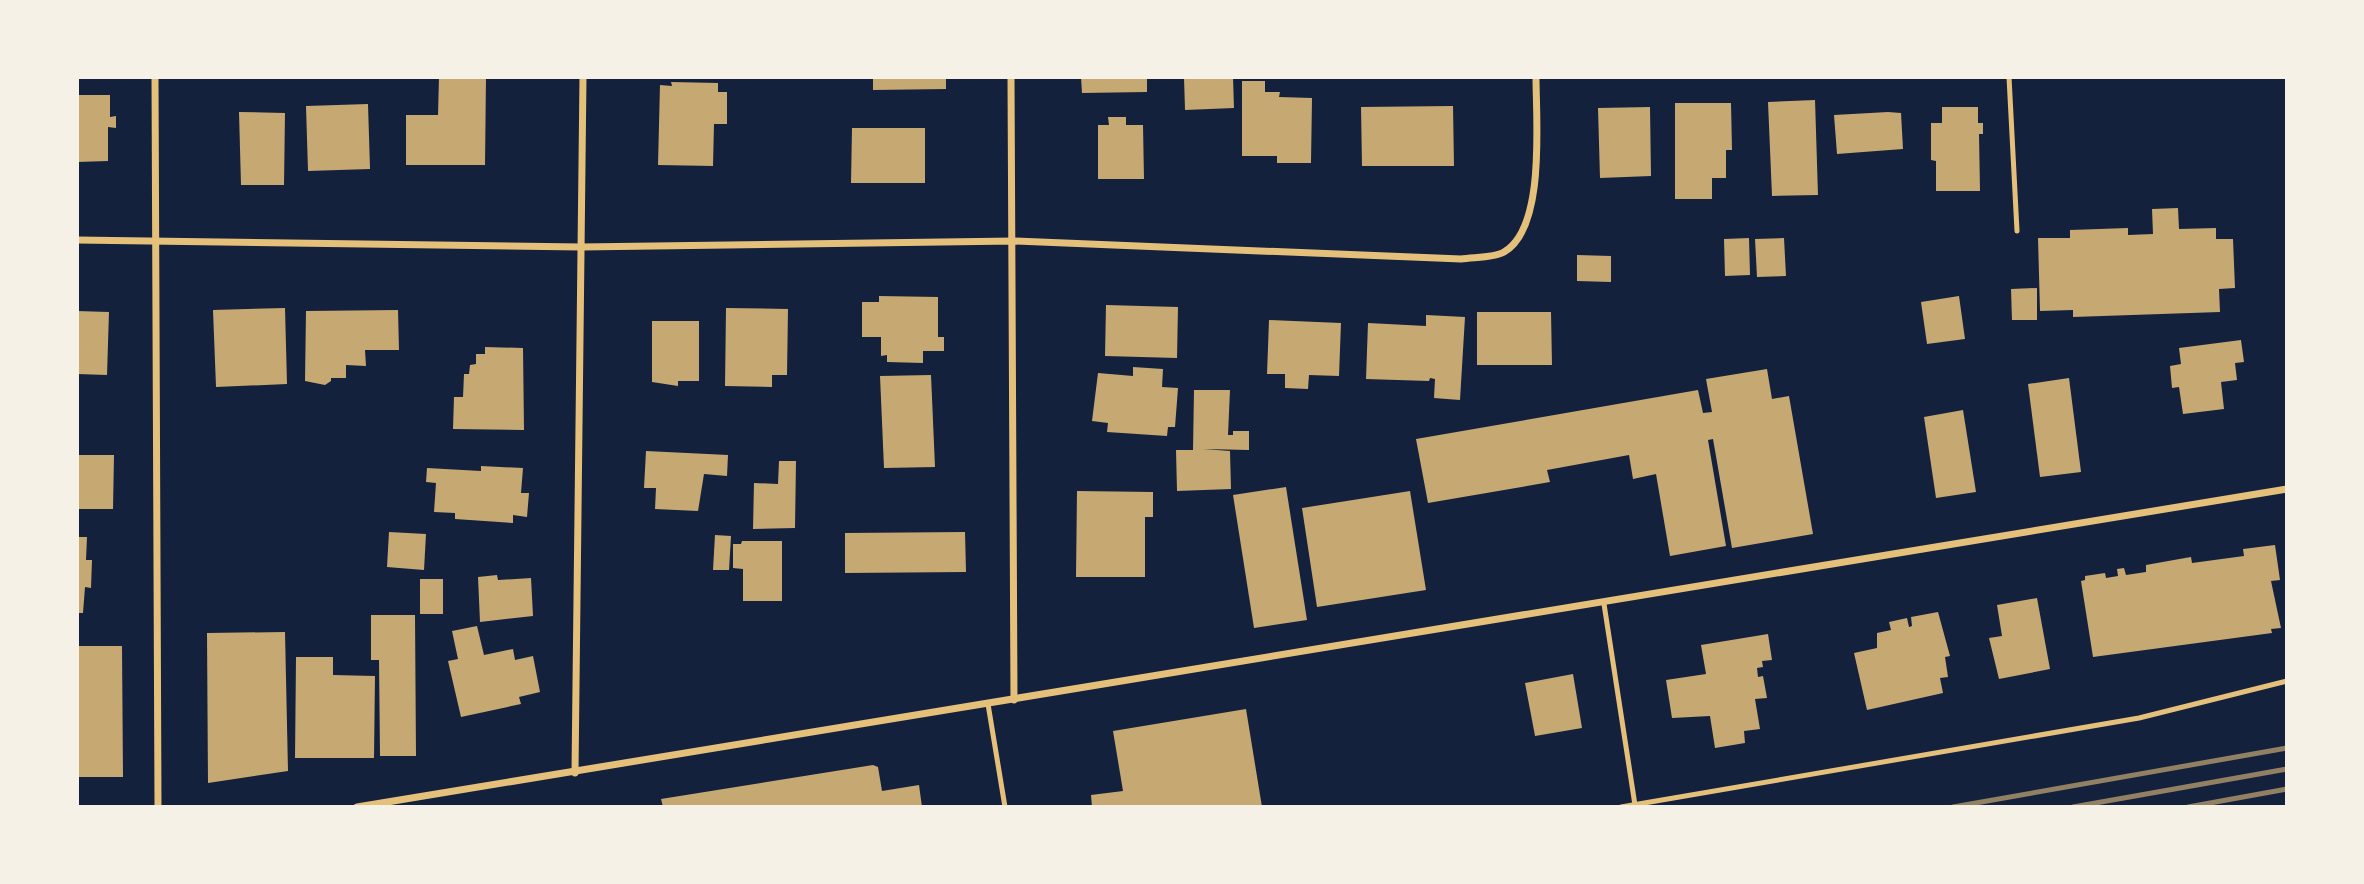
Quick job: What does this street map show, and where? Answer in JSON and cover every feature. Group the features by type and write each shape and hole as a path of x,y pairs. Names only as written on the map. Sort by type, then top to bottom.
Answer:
{"street":[{"path":"155,77 158,807"},
{"path":"575,773 583,77"},
{"path":"1011,77 1014,240 1014,700"},
{"path":"77,240 581,247 1014,240 1461,259 1503,253 1518,240 1536,189 1536,77"},
{"path":"357,807 1604,604 2287,489"}],"lane":[{"path":"2009,77 2017,231"},
{"path":"1604,604 1635,805"},
{"path":"1621,807 2139,718 2287,681"},
{"path":"988,704 1005,807"}],"building":[{"path":"439,77 486,77 485,165 406,165 406,115 438,115"},
{"path":"873,77 946,77 946,89 873,90"},
{"path":"1081,77 1147,77 1147,92 1082,93"},
{"path":"1184,77 1233,77 1234,108 1185,110"},
{"path":"1242,81 1265,81 1265,92 1280,92 1279,97 1312,98 1311,163 1277,163 1277,156 1242,156"},
{"path":"671,82 718,83 718,92 727,92 727,124 714,124 713,166 658,165 660,85 672,86"},
{"path":"77,95 110,95 110,117 116,116 116,128 108,127 108,161 77,162"},
{"path":"1815,100 1818,195 1772,196 1768,102"},
{"path":"1675,103 1731,103 1732,150 1726,150 1726,178 1712,178 1712,199 1675,199"},
{"path":"368,104 370,169 308,171 306,106"},
{"path":"1453,106 1454,166 1362,166 1361,107"},
{"path":"1650,107 1651,176 1600,178 1598,108"},
{"path":"1942,107 1978,107 1978,123 1983,123 1983,134 1979,134 1980,191 1936,191 1936,161 1931,160 1931,123 1942,123"},
{"path":"239,112 285,113 284,185 241,185"},
{"path":"1901,113 1903,149 1837,154 1834,115"},
{"path":"1108,117 1126,117 1126,125 1143,125 1144,179 1098,179 1098,125 1109,125"},
{"path":"852,128 925,128 925,183 851,183"},
{"path":"2178,208 2179,229 2216,228 2216,239 2233,239 2235,288 2219,289 2220,312 2073,317 2073,310 2040,311 2038,238 2070,238 2070,230 2128,228 2128,235 2153,234 2152,209"},
{"path":"1749,238 1750,275 1725,276 1724,239"},
{"path":"1784,238 1786,276 1757,277 1755,239"},
{"path":"1577,255 1611,256 1611,282 1577,281"},
{"path":"2037,288 2037,320 2012,320 2011,289"},
{"path":"879,296 938,297 938,337 944,337 944,351 923,351 923,363 887,362 887,355 881,356 881,337 862,337 862,302 879,302"},
{"path":"1959,296 1965,339 1927,344 1921,302"},
{"path":"1106,305 1178,307 1177,358 1105,356"},
{"path":"285,308 287,384 216,387 213,310"},
{"path":"726,308 788,309 787,375 772,375 772,387 725,386"},
{"path":"398,310 399,350 365,350 366,366 346,365 346,378 331,378 325,385 305,381 306,311"},
{"path":"77,311 109,312 107,375 77,374"},
{"path":"1477,312 1551,312 1552,365 1477,365"},
{"path":"1426,315 1465,317 1460,400 1434,398 1435,379 1366,379 1368,323 1426,326"},
{"path":"1269,320 1341,323 1339,376 1309,375 1308,389 1285,388 1285,374 1267,374"},
{"path":"652,321 699,321 699,381 678,381 678,386 652,382"},
{"path":"2241,340 2244,362 2235,363 2237,380 2221,382 2224,409 2183,414 2179,387 2172,388 2170,366 2181,364 2179,348"},
{"path":"485,347 523,348 524,430 453,429 454,397 463,397 464,374 469,374 470,365 476,364 476,354 485,354"},
{"path":"1133,367 1163,369 1162,387 1178,388 1175,427 1168,427 1167,436 1107,432 1108,423 1092,421 1098,373 1133,376"},
{"path":"1767,369 1772,399 1789,396 1813,534 1732,548 1713,439 1708,440 1726,546 1670,556 1656,474 1633,479 1629,455 1547,470 1550,482 1428,503 1416,439 1698,390 1703,413 1712,412 1706,379"},
{"path":"931,375 935,467 884,468 880,376"},
{"path":"2069,378 2081,472 2040,477 2028,384"},
{"path":"1194,390 1230,390 1228,435 1233,435 1233,431 1249,431 1249,450 1203,449 1230,451 1231,489 1177,491 1176,450 1193,450"},
{"path":"1963,410 1976,492 1936,498 1924,417"},
{"path":"646,451 728,455 727,476 704,474 698,511 655,509 656,488 644,488"},
{"path":"77,455 114,455 113,509 77,509"},
{"path":"779,461 796,461 795,528 753,529 754,483 778,484"},
{"path":"481,466 523,468 521,493 529,493 527,517 513,515 513,523 455,519 455,513 434,512 436,483 426,482 427,468 481,471"},
{"path":"1286,487 1307,620 1254,628 1233,495"},
{"path":"1077,491 1153,492 1153,517 1145,517 1145,577 1076,577"},
{"path":"1410,491 1426,590 1317,607 1302,508"},
{"path":"389,532 426,534 424,570 387,567"},
{"path":"965,532 966,572 845,573 845,533"},
{"path":"715,535 731,536 729,570 713,570"},
{"path":"77,537 87,537 86,560 92,560 91,588 85,587 83,613 77,613"},
{"path":"742,541 782,541 782,601 743,601 743,569 733,568 733,544 741,544"},
{"path":"2275,545 2280,580 2271,581 2281,628 2271,629 2272,633 2093,657 2081,581 2085,580 2085,576 2105,573 2106,578 2118,576 2117,569 2124,568 2126,575 2146,572 2146,565 2191,557 2192,563 2244,556 2243,549"},
{"path":"497,575 498,580 531,578 533,616 480,622 478,577"},
{"path":"420,579 443,579 443,614 420,614"},
{"path":"2037,598 2050,669 1999,679 1989,638 2002,636 1997,605"},
{"path":"1938,612 1950,656 1945,657 1948,677 1940,678 1943,693 1867,710 1854,653 1877,648 1877,633 1891,630 1889,622 1907,618 1909,627 1912,626 1911,617"},
{"path":"371,615 415,615 416,756 380,756 379,660 371,660"},
{"path":"477,626 484,655 513,649 515,660 533,656 540,692 519,697 521,704 461,717 448,661 458,659 452,631"},
{"path":"285,632 288,771 208,783 207,633"},
{"path":"1768,634 1772,660 1762,661 1763,667 1757,668 1758,677 1763,676 1767,698 1755,699 1760,729 1744,731 1745,743 1715,748 1710,716 1672,718 1666,680 1706,674 1701,645"},
{"path":"77,646 122,646 123,777 77,777"},
{"path":"296,657 333,657 333,675 375,676 374,758 295,758"},
{"path":"1573,674 1582,728 1535,736 1525,683"},
{"path":"1246,709 1262,807 1092,807 1091,795 1123,791 1113,731"},
{"path":"873,765 878,767 882,791 919,785 922,807 663,807 661,799"}],"railway":[{"path":"1953,807 2287,748"},
{"path":"2073,807 2287,769"},
{"path":"2188,807 2287,789"}]}
